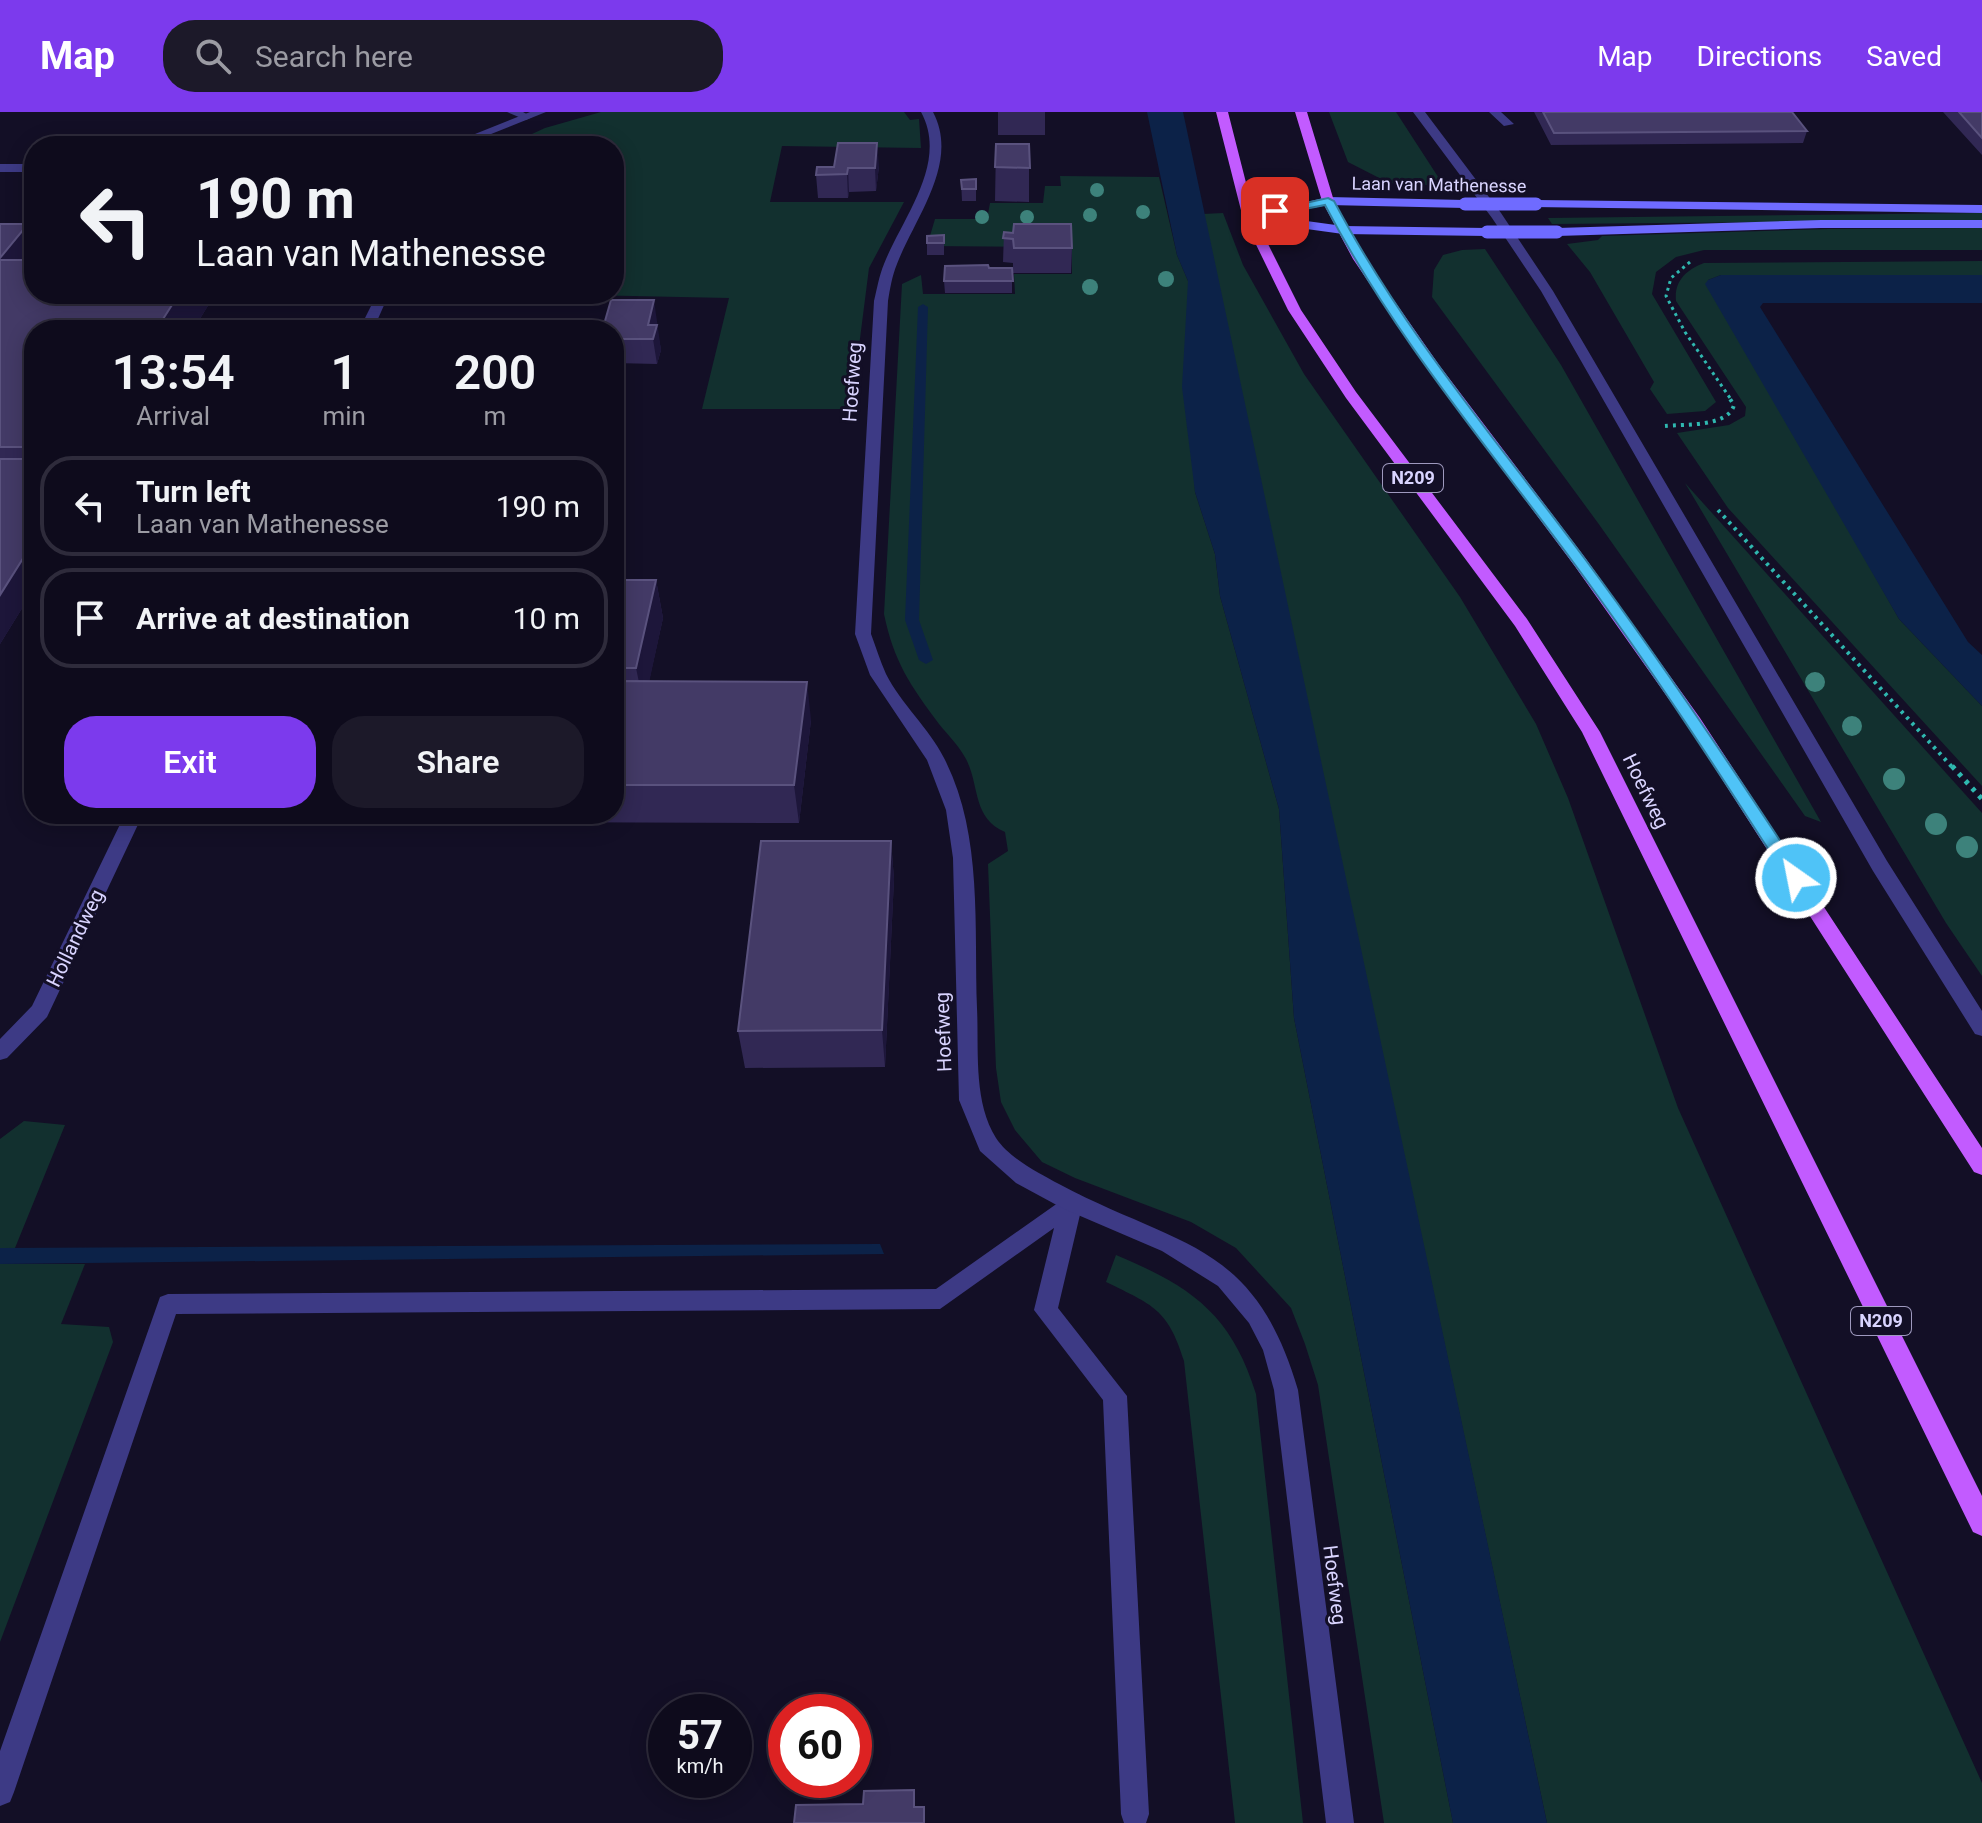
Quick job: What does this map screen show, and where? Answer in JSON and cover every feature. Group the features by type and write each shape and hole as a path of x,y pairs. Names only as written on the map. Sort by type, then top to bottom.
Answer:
{"main road":[{"name":"Hoefweg","path":"1222,112 1248,217 1289,302 1341,386 1478,565 1591,732 1982,1523"},
{"path":"1301,112 1328,201 1359,259 1434,368 1580,562 1694,722 1982,1166"}],"street":[{"path":"513,112 526,117"},
{"path":"477,136 540,112"},
{"name":"Hoefweg","path":"927,112 935,126 936,152 931,177 889,267 881,301 863,634 878,675 936,759 955,810 962,858 970,1100 988,1145 1024,1176 1072,1202 1170,1244 1226,1279 1257,1316 1274,1348 1286,1390 1340,1823"},
{"path":"1419,112 1547,291 1880,866 1982,1028"},
{"path":"1495,112 1508,124"},
{"path":"0,168 24,168"},
{"name":"Laan van Mathenesse","path":"1248,217 1328,201 1774,209 1982,209"},
{"path":"1248,217 1343,230 1487,232 1821,224 1982,224"},
{"name":"Hollandweg","path":"0,1052 40,1011 129,824"},
{"path":"0,1792 168,1304 940,1299 1072,1202"},
{"path":"1072,1202 1046,1310 1115,1396 1135,1814"}],"path":[{"path":"1669,440 1660,427 1724,419 1732,413 1734,405 1685,332 1666,296 1671,278 1680,268 1697,259"},
{"path":"1714,506 1982,799"}],"green space":[{"path":"601,112 904,112 910,120 919,119 921,148 782,146 770,202 904,202 869,268 851,409 702,409 729,298 624,296 624,136 528,136"},
{"path":"1329,112 1396,112 1444,186 1389,183 1348,162"},
{"path":"1060,176 1159,177 1177,255 1188,281 1195,492 1215,554 1220,596 1279,809 1294,1018 1453,1823 1384,1823 1318,1385 1291,1308 1236,1248 1191,1222 1075,1178 1042,1162 1015,1130 1001,1102 996,1068 988,864 1008,851 1005,832 987,818 978,800 966,759 911,685 893,646 884,614 902,284 921,275 923,294 1015,294 1014,274 1072,274 1072,247 927,246 935,219 987,219 990,203 1043,203 1045,186 1061,186"},
{"path":"1223,213 1243,265 1304,374 1460,597 1536,724 1568,798 1678,1108 1982,1783 1982,1823 1547,1823 1203,214"},
{"path":"1982,213 1982,220 1552,224 1548,218"},
{"path":"1982,228 1982,250 1704,250 1676,257 1656,272 1652,294 1716,402 1705,411 1667,414 1650,389 1654,382 1590,272 1567,244 1598,240 1602,236"},
{"path":"1485,249 1561,365 1821,822 1805,816 1598,523 1432,297 1434,270 1443,255"},
{"path":"1982,261 1982,275 1721,275 1708,280 1899,619 1982,706 1982,786 1728,508 1677,433 1729,425 1745,416 1746,407 1676,301 1676,294 1682,277 1704,263"},
{"path":"1685,483 1982,813 1982,976 1946,923"},
{"path":"24,1121 65,1125 15,1248 0,1248 0,1139"},
{"path":"1116,1255 1166,1278 1204,1306 1234,1342 1256,1394 1303,1823 1235,1823 1184,1361 1165,1319 1147,1303 1106,1282"},
{"path":"0,1264 85,1264 61,1324 109,1327 113,1342 0,1642"}],"water":[{"path":"1147,112 1183,112 1547,1823 1453,1823 1294,1018 1279,809 1220,596 1215,554 1195,492 1182,387 1188,281 1177,255"},
{"path":"1721,275 1982,275 1982,303 1763,303 1760,307 1968,642 1982,655 1982,706 1899,619 1705,284"},
{"path":"880,1244 884,1254 0,1264 0,1248"}],"building":[{"path":"1543,112 1792,112 1807,131 1554,133"},
{"path":"1959,112 1982,112 1982,138"},
{"path":"838,143 877,143 875,168 848,168 847,174 816,175 817,167 834,167"},
{"path":"996,144 1029,144 1030,168 995,167"},
{"path":"976,179 976,189 962,189 961,180"},
{"path":"0,224 24,224 24,229 0,258"},
{"path":"1014,224 1071,224 1072,248 1014,248 1013,239 1003,238 1004,232 1013,233"},
{"path":"944,235 944,243 927,243 927,236"},
{"path":"0,260 24,260 24,304 173,304 162,320 24,320 24,447 0,447"},
{"path":"988,265 989,268 1012,268 1013,281 944,281 945,266"},
{"path":"624,300 654,300 648,325 657,325 653,339 624,339 624,320 605,320 610,304 624,304"},
{"path":"0,459 24,459 24,557 0,595"},
{"path":"624,580 656,580 636,668 624,668"},
{"path":"624,681 807,682 794,785 624,785"},
{"path":"761,841 891,841 882,1030 738,1031"},
{"path":"914,1790 914,1807 924,1807 924,1823 794,1823 796,1805 863,1804 863,1798 872,1798 872,1791"}],"waterway":[{"path":"923,307 912,620 926,660"}],"route":[{"path":"1275,211 1328,201 1359,259 1434,368 1580,562 1694,722 1796,878"}]}
